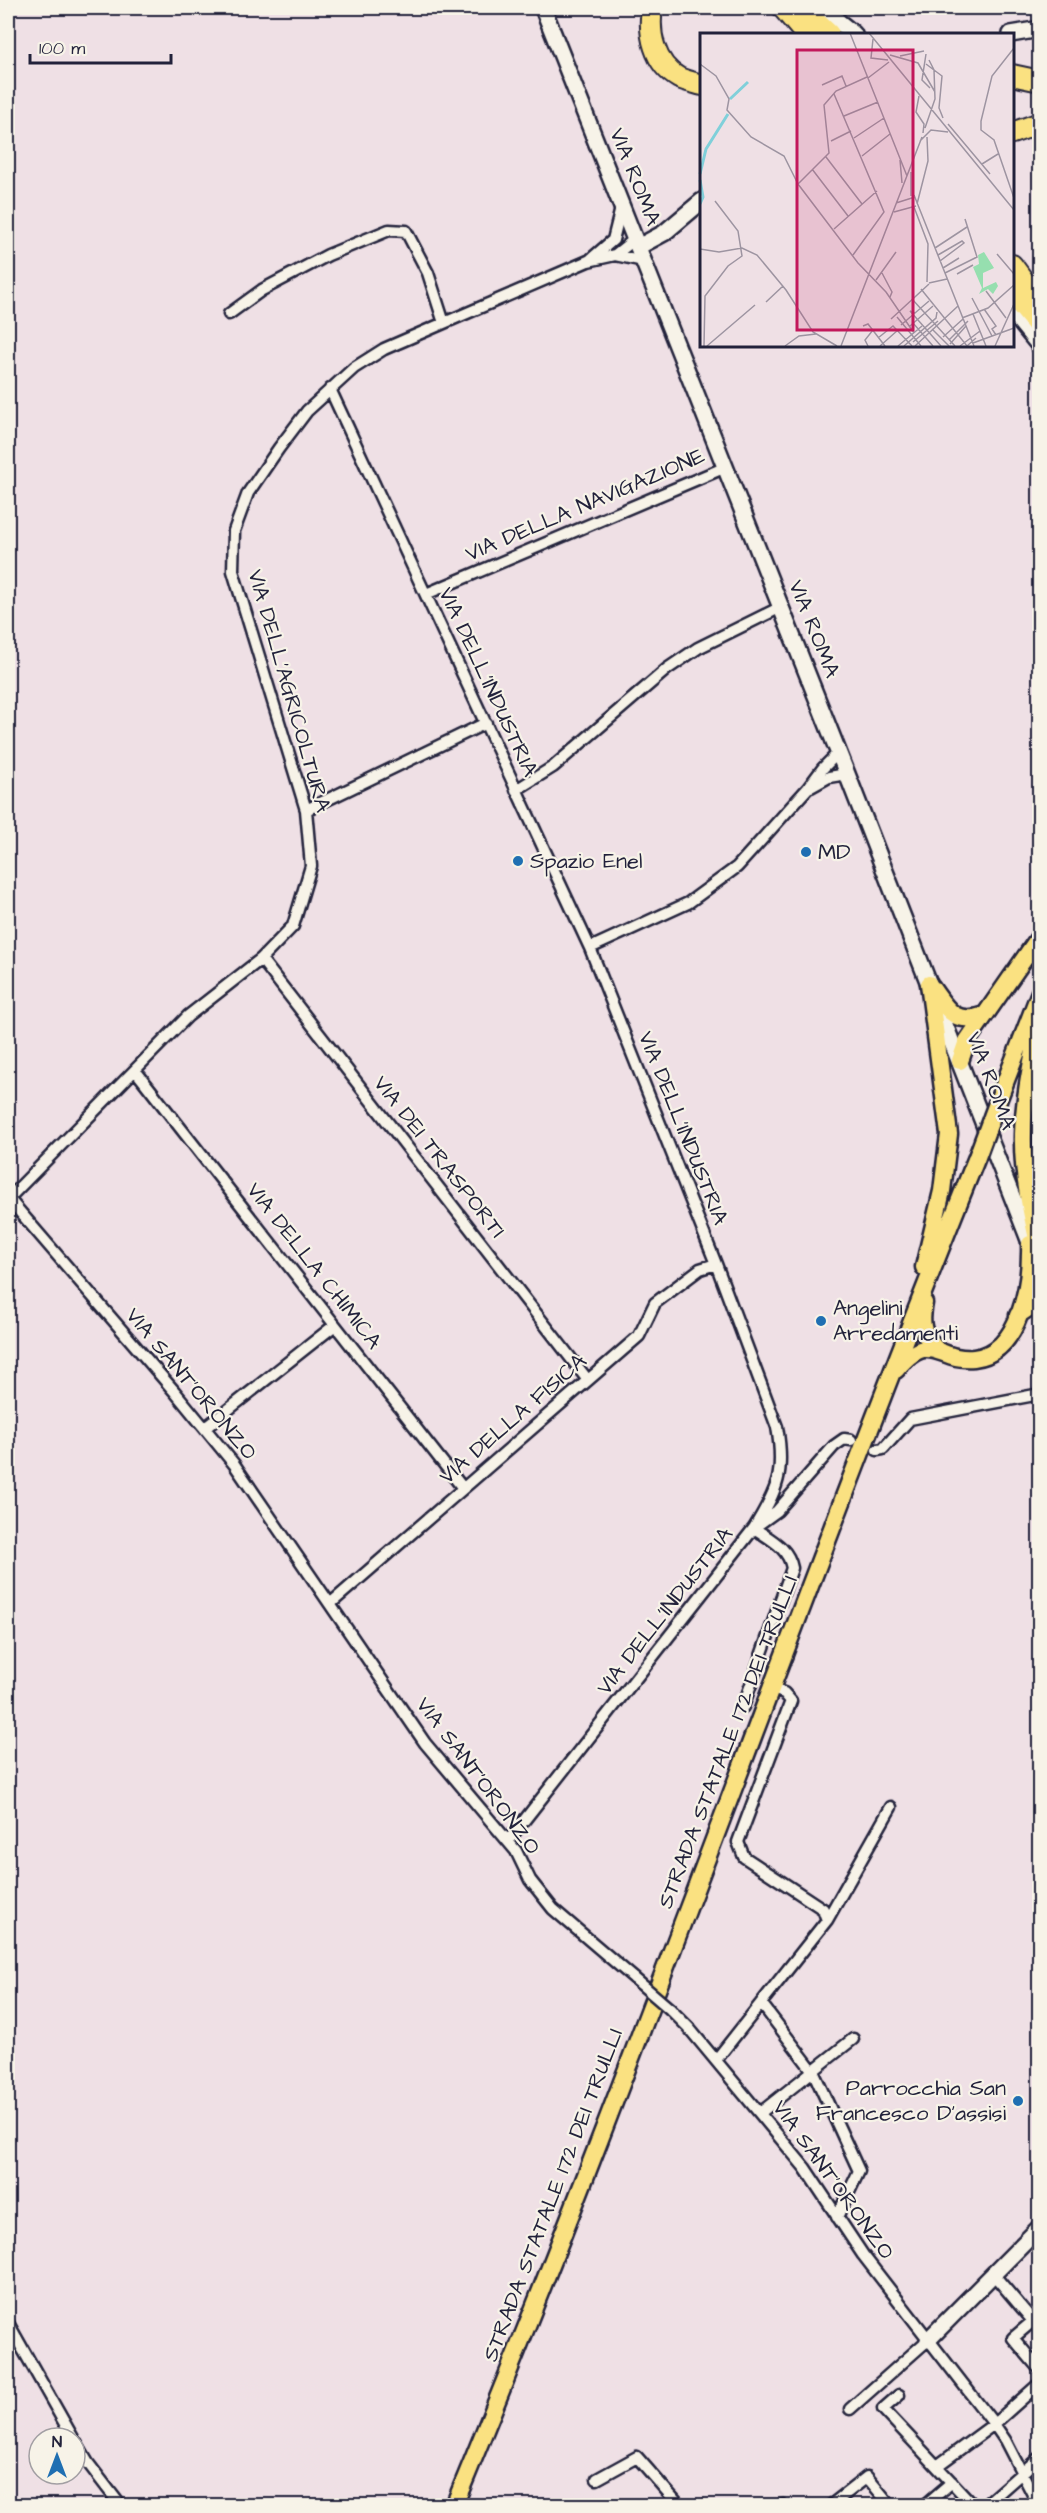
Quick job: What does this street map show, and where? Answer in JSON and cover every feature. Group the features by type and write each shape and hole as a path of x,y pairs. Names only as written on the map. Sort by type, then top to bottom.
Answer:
{"highway":[{"path":"652,8 650,23 653,42 663,65 679,78 700,84"},
{"path":"783,8 804,33"},
{"path":"800,8 818,33"},
{"path":"800,8 828,33"},
{"path":"1014,75 1040,81"},
{"path":"1014,132 1040,123"},
{"path":"1014,268 1040,303"},
{"path":"1014,282 1040,314"},
{"path":"1014,296 1040,328"}],"main road":[{"path":"960,1061 967,1041 1040,936"},
{"path":"929,984 950,1013 961,1019 972,1020 984,1015"},
{"path":"905,1338 942,1191 949,1134 929,984"},
{"name":"STRADA STATALE 172 DEI TRULLI","path":"454,2505 668,1964 889,1378 1040,992"},
{"path":"889,1378 908,1355 922,1350 936,1349 973,1359 990,1354 1003,1345 1032,1307 1030,1269 1035,1248 1025,1178 1023,1135 1026,1092 1040,1020"},
{"path":"927,1281 921,1322 926,1338 936,1349"}],"street":[{"name":"VIA ROMA","path":"543,8 1035,1248 1040,1268"},
{"path":"826,8 854,33"},
{"path":"1014,33 1040,29"},
{"path":"613,240 622,237 639,249 664,233 700,203"},
{"path":"613,240 618,227 621,205"},
{"path":"230,314 262,290 328,255 389,230 406,231 428,273 444,323"},
{"name":"VIA DELL'AGRICOLTURA","path":"588,261 613,240"},
{"name":"VIA DELL'AGRICOLTURA","path":"615,255 639,249"},
{"name":"VIA DELL'AGRICOLTURA","path":"8,1199 188,1016 261,959 293,926 311,866 306,810 233,571 234,531 248,493 308,411 354,368 384,349 588,261 639,249"},
{"path":"1014,318 1038,348"},
{"name":"VIA DELL'INDUSTRIA","path":"330,388 590,948 716,1264 777,1426 781,1451 780,1478 771,1501 754,1528 508,1841"},
{"name":"VIA DELLA NAVIGAZIONE","path":"426,594 726,467"},
{"path":"516,790 553,767 667,669 698,648 781,607"},
{"path":"306,810 486,723"},
{"path":"590,948 688,903 737,867 838,753"},
{"path":"808,788 829,777 847,774"},
{"name":"VIA DEI TRASPORTI","path":"261,959 587,1379"},
{"name":"VIA DELLA CHIMICA","path":"135,1070 462,1487"},
{"name":"VIA SANT'ORONZO","path":"8,1199 234,1464 425,1743 516,1851 530,1880 554,1909 670,2009 716,2060 805,2168 862,2255 994,2424 1005,2440 1038,2504"},
{"name":"VIA DELLA FISICA","path":"330,1604 462,1487 639,1336 655,1303 700,1269 716,1264"},
{"path":"205,1428 335,1325"},
{"path":"877,1450 883,1449 910,1419 1040,1394"},
{"path":"743,1707 792,1568 790,1557 784,1548 754,1528 777,1511 834,1446 844,1439 851,1440"},
{"path":"780,1478 796,1489"},
{"path":"772,1689 784,1693 791,1701 738,1842 739,1850 744,1857 823,1909 827,1920"},
{"path":"716,2060 827,1920 891,1807"},
{"path":"761,2004 813,2071 859,2171 837,2217"},
{"path":"760,2113 853,2039"},
{"path":"850,2409 928,2340 1038,2232"},
{"path":"994,2275 1036,2325 1013,2338 1040,2370"},
{"path":"8,2323 67,2426"},
{"path":"937,2466 994,2424 1040,2383"},
{"path":"899,2395 884,2409 974,2505"},
{"path":"597,2479 637,2457 680,2505"},
{"path":"984,2505 1040,2457"},
{"path":"87,2461 121,2505"},
{"path":"830,2505 867,2477 891,2505"},
{"path":"924,2505 952,2482"}],"place":[{"name":"MD","path":"806,852"},
{"name":"Spazio Enel","path":"518,861"},
{"name":"Angelini Arredamenti","path":"821,1321"},
{"name":"Parrocchia San Francesco D'assisi","path":"1018,2101"}]}
